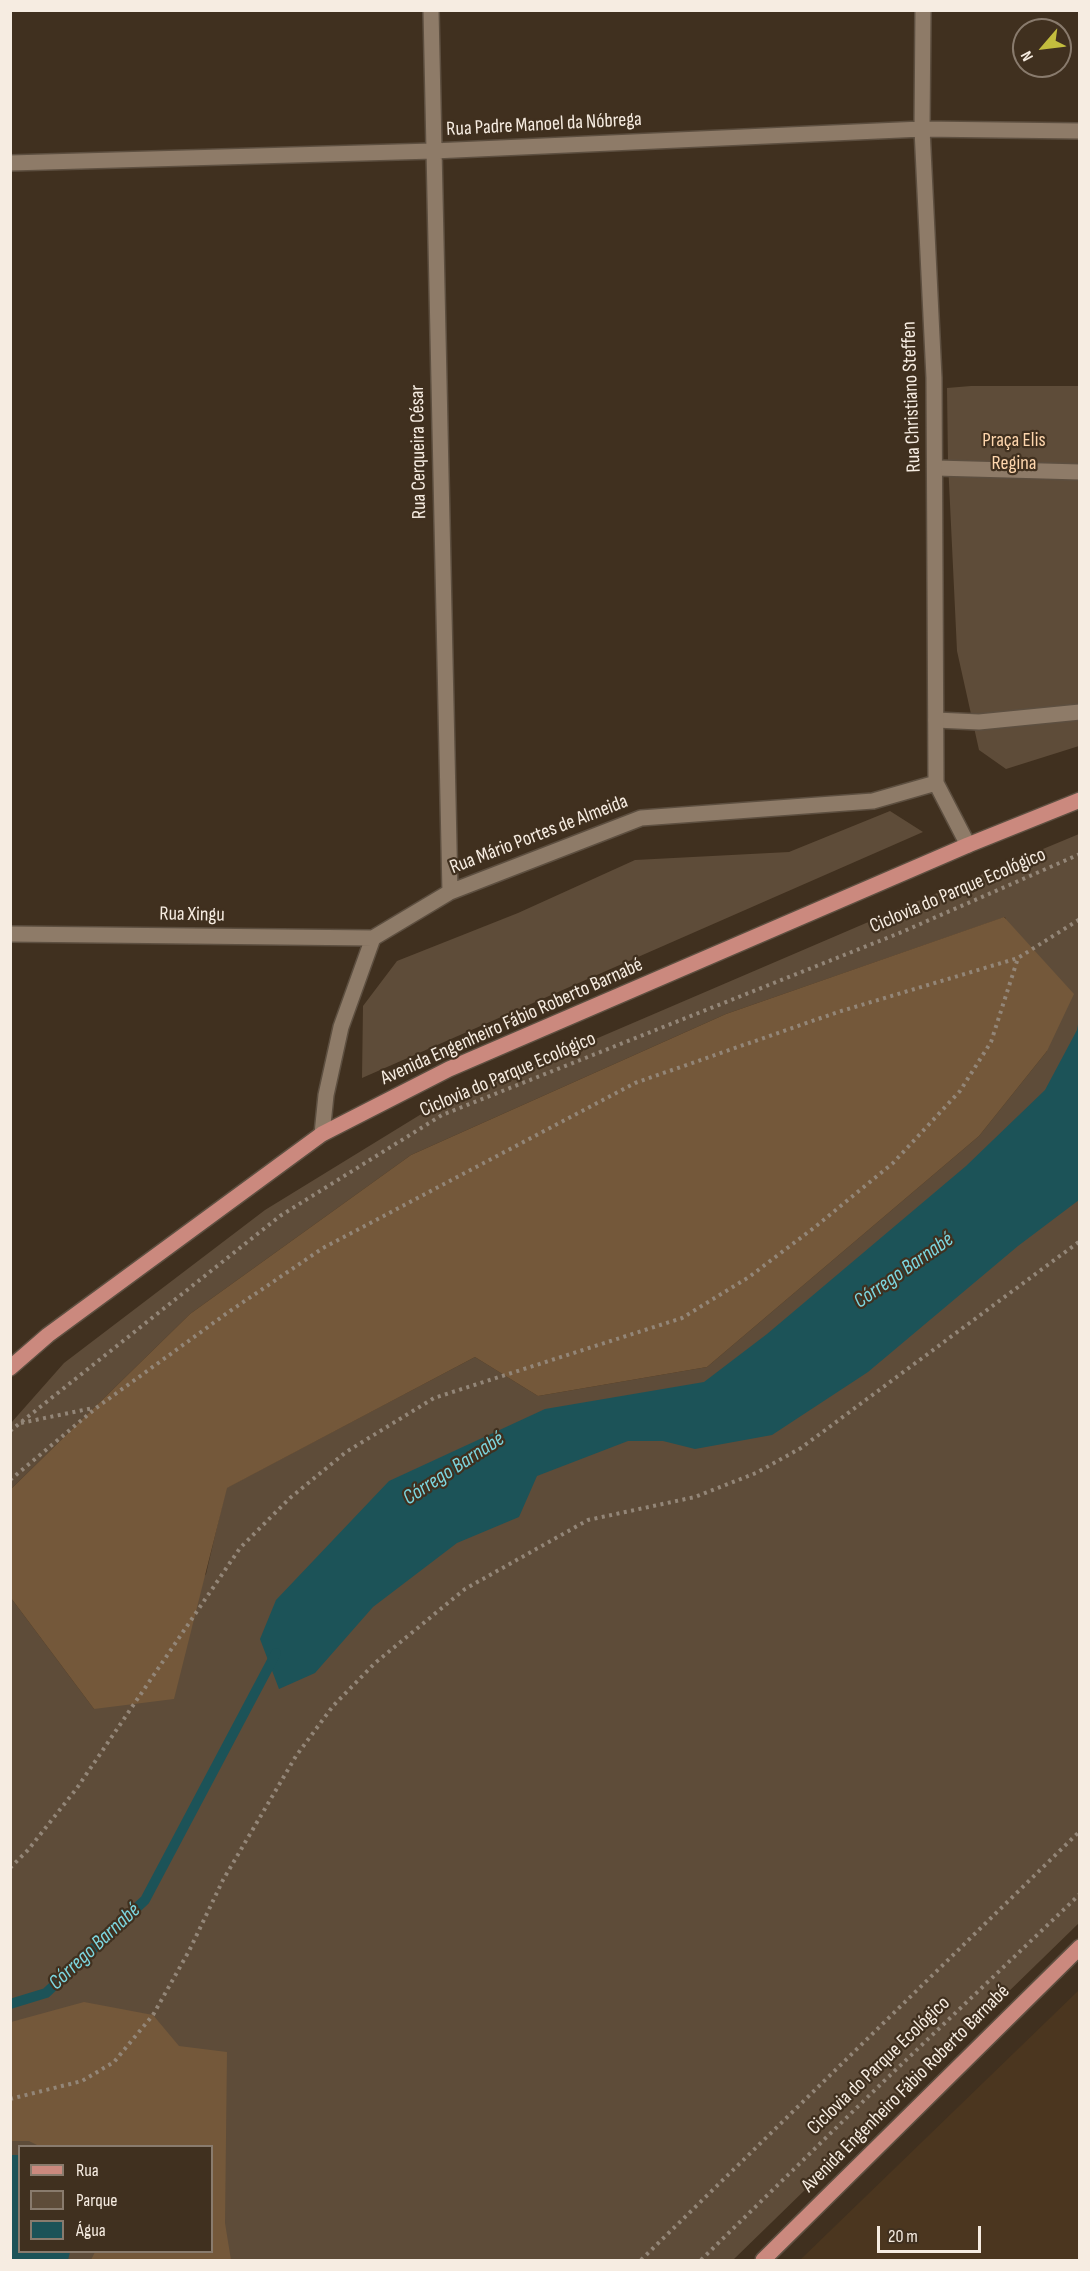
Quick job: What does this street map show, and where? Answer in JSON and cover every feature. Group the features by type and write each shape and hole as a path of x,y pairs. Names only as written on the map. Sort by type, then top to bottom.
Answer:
{"main road":[{"name":"Avenida Engenheiro Fábio Roberto Barnabé","path":"10,1368 48,1335 321,1134 449,1069 968,845 1080,800"},
{"name":"Avenida Engenheiro Fábio Roberto Barnabé","path":"763,2260 1080,1947"}],"street":[{"name":"Rua Cerqueira César","path":"431,10 450,892"},
{"name":"Rua Christiano Steffen","path":"923,10 922,129 936,468 936,783"},
{"name":"Rua Padre Manoel da Nóbrega","path":"10,164 433,151 922,129 1080,131"},
{"path":"936,468 1080,472"},
{"path":"936,720 979,722 1080,712"},
{"path":"936,783 968,845"},
{"name":"Rua Mário Portes de Almeida","path":"373,938 450,892 641,818 873,801 936,783"},
{"name":"Rua Xingu","path":"10,934 373,938"},
{"path":"321,1134 326,1095 341,1027 373,938"}],"path":[{"name":"Ciclovia do Parque Ecológico","path":"10,1431 280,1216 442,1115 902,932 1080,854"},
{"path":"10,1480 96,1408 230,1311 323,1248 635,1083 838,1012 1018,958 1080,919"},
{"path":"10,1868 28,1850 77,1788 240,1548 290,1498 346,1452 434,1398 682,1318 749,1277 893,1163 960,1091 991,1042 1018,958"},
{"path":"10,2099 82,2080 114,2062 153,2015 189,1951 223,1880 296,1756 333,1706 375,1663 465,1589 588,1520 695,1497 756,1473 792,1453 1080,1242"},
{"path":"21,1423 96,1408"},
{"path":"641,2260 1080,1831"},
{"name":"Ciclovia do Parque Ecológico","path":"701,2260 1080,1894"}],"shaded area":[{"path":"1004,917 1074,994 1047,1051 979,1136 707,1367 538,1396 475,1357 227,1488 174,1699 94,1709 11,1598 11,1489 190,1314 411,1155 726,1014"},
{"path":"1079,1990 1079,2260 800,2260"},
{"path":"84,2002 153,2015 179,2046 227,2052 225,2223 231,2260 91,2260 94,2253 213,2253 213,2145 37,2145 29,2141 11,2141 11,2022"}],"green space":[{"name":"Praça Elis Regina","path":"1079,386 1079,746 1006,769 979,750 957,651 948,462 947,388"},
{"path":"890,811 923,832 362,1078 363,1006 397,961 518,913 635,860 789,852"},
{"path":"1079,834 1079,1923 733,2260 11,2260 11,1598 94,1709 206,1574 226,1488 475,1357 538,1396 707,1367 979,1136 1047,1051 1005,917 726,1014 411,1155 190,1314 11,1489 11,1423 64,1363 265,1210 423,1113"}],"water":[{"path":"1079,1019 1079,1200 1018,1246 868,1372 772,1435 695,1449 663,1441 628,1441 537,1476 519,1517 457,1543 373,1607 315,1673 279,1689 260,1639 276,1600 389,1481 545,1409 704,1382 767,1334 966,1166 1045,1090 1077,1030"},
{"path":"10,2155 18,2155 18,2253 70,2253 68,2260 11,2260"}],"waterway":[{"name":"Córrego Barnabé","path":"10,2004 46,1993 145,1900 276,1653"}]}
